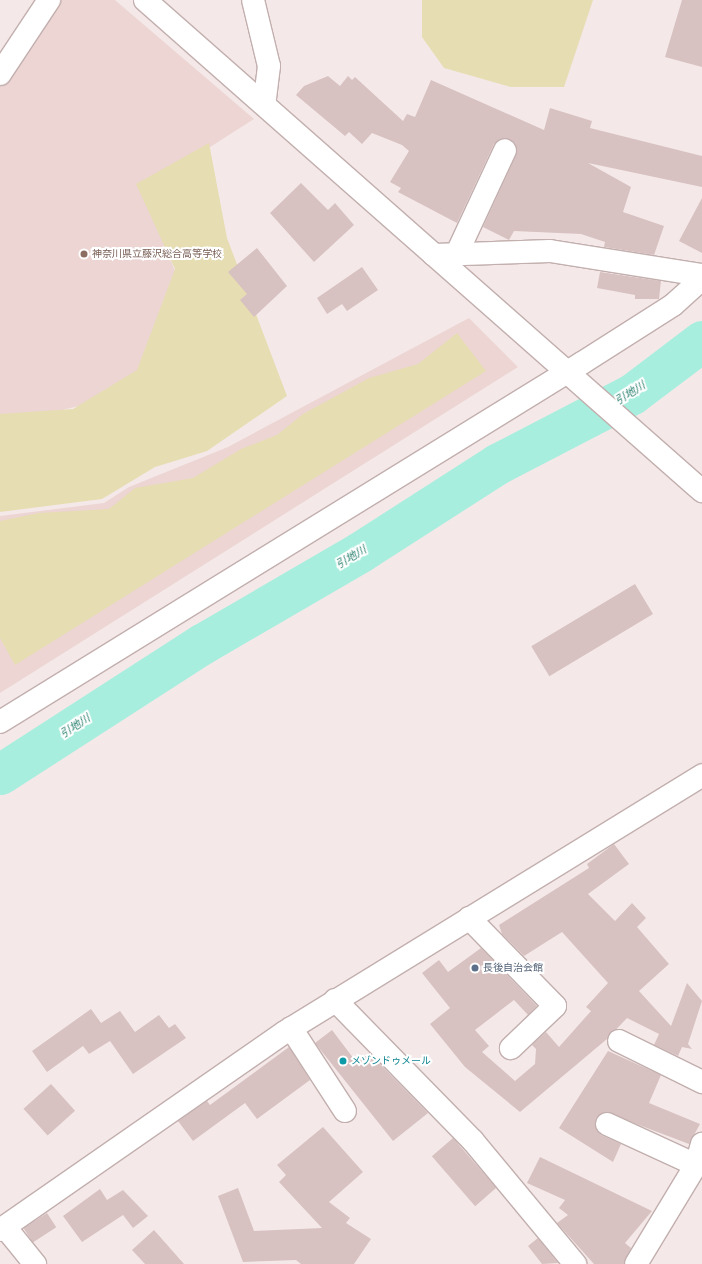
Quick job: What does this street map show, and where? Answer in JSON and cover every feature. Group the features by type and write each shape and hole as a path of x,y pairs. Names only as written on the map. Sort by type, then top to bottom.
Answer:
{"street":[{"path":"0,74 49,0"},
{"path":"145,0 434,254 571,379 702,491"},
{"path":"253,0 269,66 264,104"},
{"path":"458,252 505,150"},
{"path":"434,254 458,252 550,251 702,275"},
{"path":"0,722 571,379 673,305 702,279"},
{"path":"35,1264 3,1228 291,1028 702,775"},
{"path":"469,918 555,1006 511,1048"},
{"path":"335,1000 473,1141 575,1264"},
{"path":"291,1028 345,1111"},
{"path":"619,1042 702,1082"},
{"path":"607,1124 696,1165"},
{"path":"636,1264 696,1165 702,1144"}],"shaded area":[{"name":"神奈川県立藤沢総合高等学校","path":"55,0 115,0 254,119 160,179 147,196 190,312 167,386 0,424 0,81"},
{"path":"422,0 593,0 564,87 511,87 444,68 422,37"},
{"path":"209,143 227,238 287,396 207,451 155,467 102,499 0,512 0,414 73,409 137,370 175,269 136,184"},
{"path":"469,318 518,367 0,693 0,516 104,503 129,487 228,447"},
{"path":"457,333 486,371 15,665 0,638 0,521 39,513 109,509 135,488 193,478 241,449 277,435 303,414 369,378 418,364"}],"building":[{"path":"682,0 702,0 702,67 665,57"},
{"path":"328,76 340,86 348,76 352,80 355,77 403,121 407,114 415,117 431,80 544,130 550,108 592,121 590,128 702,156 702,187 588,163 631,187 623,212 664,226 654,255 604,247 605,242 581,234 514,231 509,240 483,227 516,155 515,143 504,138 494,144 457,223 398,192 401,188 390,182 409,151 402,145 372,133 362,144 349,132 345,136 296,95 304,86"},
{"path":"301,183 328,210 335,203 354,225 314,262 270,213"},
{"path":"702,198 702,253 679,241"},
{"path":"257,248 287,286 254,317 240,300 247,294 228,272"},
{"path":"362,267 378,290 347,311 342,304 327,314 317,298"},
{"path":"600,272 661,281 659,299 635,299 635,295 597,288"},
{"path":"635,584 653,614 549,676 531,646"},
{"path":"614,844 629,864 588,894 615,921 632,903 646,918 637,927 669,964 639,991 671,1026 687,983 702,1001 688,1044 692,1049 682,1047 678,1056 654,1045 659,1034 627,1018 607,1039 520,1112 465,1067 430,1024 450,1008 422,973 439,960 448,972 481,948 537,1006 528,1015 514,1000 475,1030 489,1046 482,1052 515,1081 535,1064 536,1049 532,1045 546,1032 559,1047 591,1011 586,1007 608,983 562,932 524,956 502,934 499,925 589,868 587,864"},
{"path":"91,1009 101,1023 120,1011 135,1032 159,1015 169,1028 175,1024 186,1038 133,1074 110,1041 89,1054 83,1046 47,1072 32,1051"},
{"path":"332,1030 357,1063 369,1053 428,1113 393,1141 315,1043"},
{"path":"289,1047 310,1080 257,1119 245,1103 193,1141 178,1121 207,1101 210,1105"},
{"path":"608,1051 661,1075 649,1103 700,1124 689,1144 605,1112 596,1118 595,1126 601,1135 621,1144 613,1162 559,1128"},
{"path":"51,1084 75,1111 48,1136 24,1109"},
{"path":"323,1127 363,1172 329,1202 350,1218 346,1223 371,1239 354,1264 301,1264 296,1260 243,1262 218,1196 238,1188 254,1231 322,1228 279,1182 286,1175 277,1165"},
{"path":"453,1138 496,1188 475,1206 432,1156"},
{"path":"540,1157 652,1211 625,1243 631,1248 624,1264 594,1264 557,1223 568,1215 559,1208 565,1200 527,1183"},
{"path":"100,1189 107,1200 123,1190 148,1216 133,1228 123,1215 82,1242 63,1216"},
{"path":"47,1213 56,1227 33,1243 24,1228"},
{"path":"154,1230 184,1264 145,1264 132,1250"},
{"path":"538,1238 558,1263 542,1264 528,1246"}],"waterway":[{"name":"引地川","path":"0,774 202,644 360,552 497,464 632,394 702,341"}],"place":[{"name":"神奈川県立藤沢総合高等学校","path":"84,254"},
{"name":"長後自治会館","path":"475,968"},
{"name":"メゾンドゥメール","path":"343,1061"}]}
